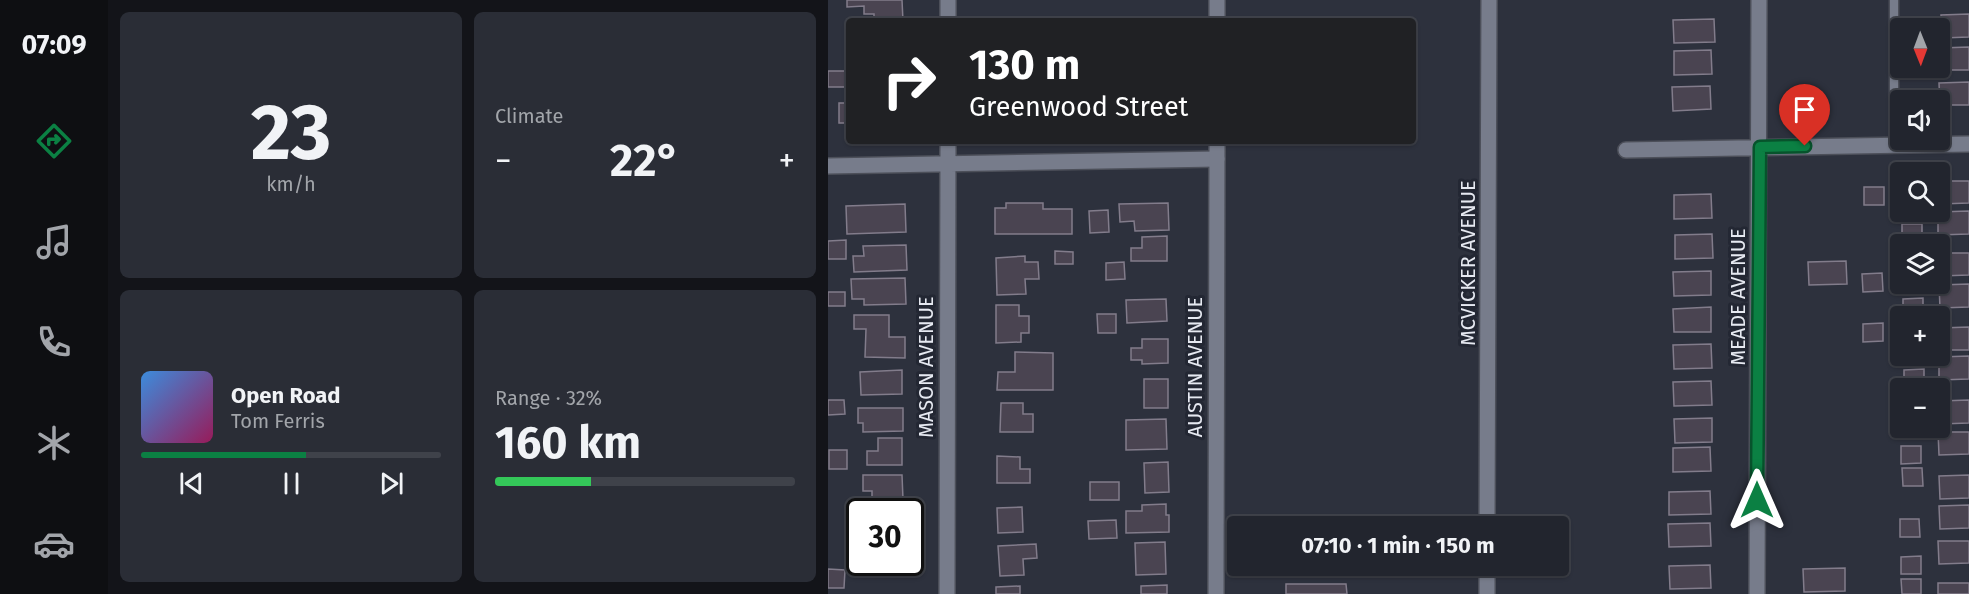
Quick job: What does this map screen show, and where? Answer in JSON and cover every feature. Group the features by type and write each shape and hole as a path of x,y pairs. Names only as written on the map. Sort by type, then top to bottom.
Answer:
{"street":[{"path":"948,0 948,18"},
{"path":"1217,0 1217,18"},
{"name":"MCVICKER AVENUE","path":"1487,516 1489,0"},
{"name":"MEADE AVENUE","path":"1757,594 1759,0"},
{"name":"MASON AVENUE","path":"947,594 948,144"},
{"name":"AUSTIN AVENUE","path":"1216,594 1217,144"},
{"path":"1950,144 1969,144"},
{"path":"1626,150 1890,145"},
{"path":"828,166 1216,159"},
{"path":"1487,576 1487,594"}],"lane":[{"path":"1894,0 1894,90"}],"building":[{"path":"847,0 902,0 903,18 874,18 874,14 864,14 864,6 847,7"},
{"path":"1969,14 1969,37 1950,38 1950,18 1941,18 1941,15"},
{"path":"1714,19 1715,42 1674,43 1673,20"},
{"path":"1969,47 1969,70 1950,70 1950,48"},
{"path":"1711,50 1712,74 1674,75 1674,51"},
{"path":"828,71 846,71 846,87 828,87"},
{"path":"1969,82 1969,105 1950,105 1950,90 1939,90 1939,83"},
{"path":"1710,86 1711,109 1673,111 1672,87"},
{"path":"839,103 846,103 846,123 839,123"},
{"path":"1950,181 1969,181 1969,203 1950,204"},
{"path":"1864,187 1884,187 1884,205 1864,205"},
{"path":"1711,194 1712,218 1674,219 1674,195"},
{"path":"1006,203 1043,203 1043,209 1072,209 1072,234 995,234 995,208 1006,208"},
{"path":"1168,203 1169,230 1135,231 1134,221 1120,222 1119,204"},
{"path":"905,204 906,232 847,234 846,206"},
{"path":"1108,210 1109,232 1090,233 1089,211"},
{"path":"1969,211 1969,234 1938,234 1938,222 1950,222 1950,212"},
{"path":"1902,224 1922,224 1922,234 1902,234"},
{"path":"1712,234 1713,258 1675,259 1675,235"},
{"path":"1167,236 1167,261 1131,261 1131,248 1142,248 1142,237"},
{"path":"846,240 846,259 828,259 828,241"},
{"path":"906,245 907,270 854,272 853,256 864,256 863,246"},
{"path":"1055,251 1073,252 1073,264 1055,264"},
{"path":"1950,253 1969,253 1969,275 1950,276"},
{"path":"1025,256 1025,262 1038,262 1039,279 1025,279 1026,294 997,295 996,258"},
{"path":"1846,261 1847,284 1809,285 1808,262"},
{"path":"1124,262 1125,279 1106,280 1106,263"},
{"path":"1711,271 1711,295 1674,296 1673,272"},
{"path":"1882,273 1883,291 1863,292 1862,274"},
{"path":"905,278 906,304 864,305 864,299 852,299 851,279"},
{"path":"1969,284 1969,307 1940,306 1939,294 1950,294 1950,285"},
{"path":"828,292 845,292 845,306 828,306"},
{"path":"1923,298 1923,306 1903,306 1903,299"},
{"path":"1166,299 1167,321 1127,323 1126,300"},
{"path":"996,305 1019,305 1019,316 1029,316 1029,333 1021,333 1021,342 996,343"},
{"path":"1711,307 1711,332 1674,332 1673,309"},
{"path":"1097,314 1116,314 1116,333 1098,333"},
{"path":"854,315 889,315 889,337 905,337 905,358 865,357 866,329 854,329"},
{"path":"1883,323 1883,341 1863,342 1863,324"},
{"path":"1969,327 1969,350 1950,350 1950,328"},
{"path":"1142,339 1168,339 1168,363 1142,364 1142,360 1131,360 1131,348 1142,348"},
{"path":"1711,344 1712,368 1674,369 1673,345"},
{"path":"1015,352 1053,353 1053,390 997,390 998,372 1015,372"},
{"path":"1969,356 1969,379 1939,378 1939,366 1950,366 1950,357"},
{"path":"1924,369 1924,378 1904,378 1904,370"},
{"path":"902,370 902,394 861,395 860,372"},
{"path":"1144,379 1168,379 1168,408 1144,408"},
{"path":"1711,381 1712,405 1674,406 1673,382"},
{"path":"828,400 844,400 845,414 828,415"},
{"path":"1969,400 1969,423 1950,424 1950,401"},
{"path":"1001,403 1023,403 1023,414 1033,414 1033,432 1000,432"},
{"path":"858,408 903,408 903,431 863,432 863,423 858,423"},
{"path":"1712,418 1712,442 1675,443 1674,419"},
{"path":"1166,419 1167,449 1126,450 1126,420"},
{"path":"1950,432 1969,432 1969,454 1939,455 1938,438 1950,438"},
{"path":"878,438 902,438 902,465 867,465 867,451 878,451"},
{"path":"1901,446 1921,446 1921,463 1901,464"},
{"path":"1710,447 1711,471 1673,472 1673,448"},
{"path":"829,450 847,450 847,469 829,469"},
{"path":"997,456 1020,457 1020,469 1030,469 1030,483 997,483"},
{"path":"1168,462 1169,492 1145,493 1144,463"},
{"path":"1902,468 1922,468 1923,486 1903,486"},
{"path":"863,475 902,475 903,498 872,498 872,491 863,491"},
{"path":"1969,475 1969,498 1940,499 1939,476"},
{"path":"1090,482 1119,482 1119,500 1090,500"},
{"path":"1710,491 1711,514 1669,515 1669,492"},
{"path":"1166,504 1166,515 1169,515 1169,532 1126,533 1126,511 1142,511 1142,505"},
{"path":"1969,505 1969,528 1940,529 1939,506"},
{"path":"1022,507 1023,532 998,533 997,508"},
{"path":"1900,519 1919,519 1920,537 1900,537"},
{"path":"1116,520 1117,538 1089,539 1088,521"},
{"path":"1710,523 1711,546 1669,547 1668,524"},
{"path":"1938,541 1969,541 1969,563 1939,564"},
{"path":"1165,542 1166,574 1136,575 1135,543"},
{"path":"1036,544 1037,558 1023,559 1024,575 1000,576 998,546"},
{"path":"1921,556 1921,574 1901,574 1901,557"},
{"path":"1710,565 1711,588 1670,589 1669,566"},
{"path":"1845,568 1845,591 1804,592 1803,569"},
{"path":"828,569 845,570 844,588 828,588"},
{"path":"860,576 900,576 900,577"},
{"path":"1901,579 1921,579 1921,594 1902,594"},
{"path":"1938,583 1969,583 1969,594 1938,594"},
{"path":"1286,584 1346,584 1347,594 1286,594"},
{"path":"1167,585 1167,594 1141,594 1141,586"},
{"path":"1020,586 1020,594 996,594 996,587"}],"route":[{"path":"1757,500 1760,147 1805,146"}]}
